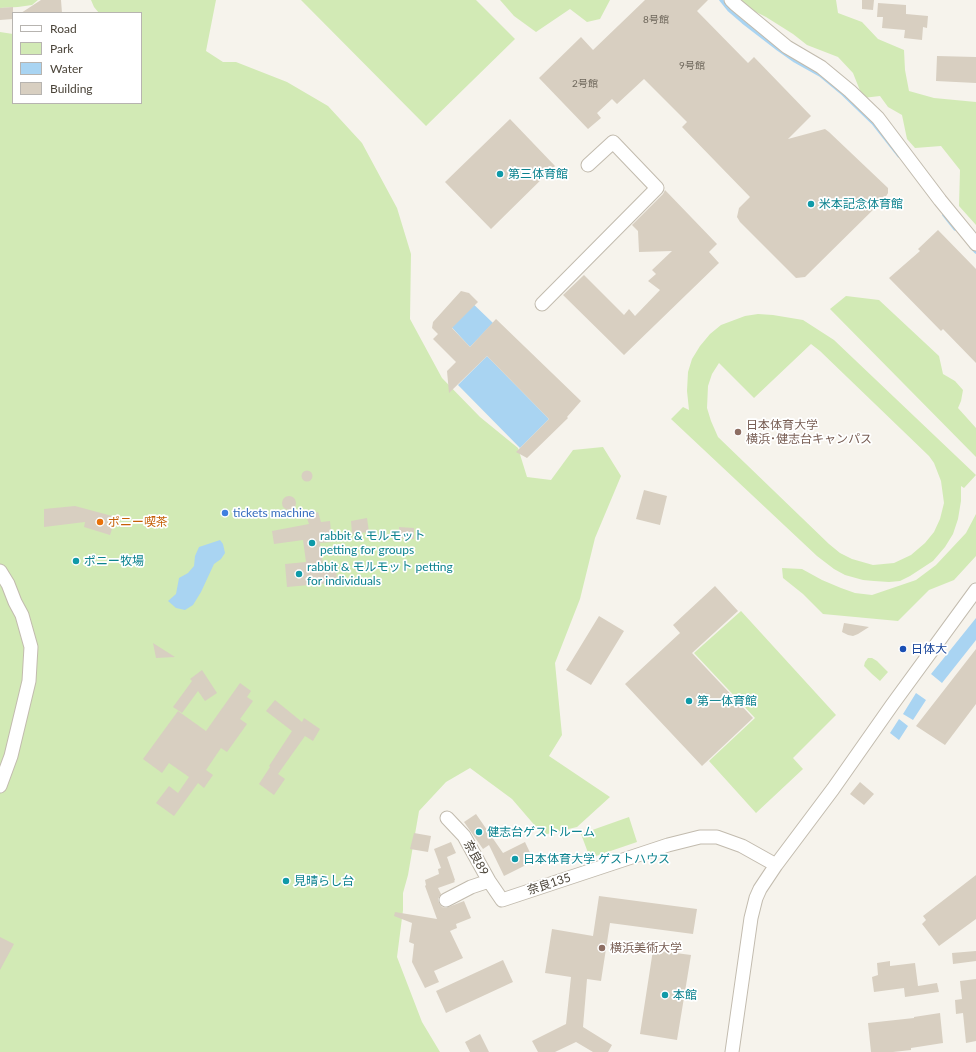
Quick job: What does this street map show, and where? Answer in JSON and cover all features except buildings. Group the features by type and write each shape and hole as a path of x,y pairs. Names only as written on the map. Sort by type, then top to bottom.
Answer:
{"street":[{"path":"731,0 787,47 820,67 850,91 878,118 940,200 976,244"},
{"path":"542,304 657,188 613,142 588,165"},
{"path":"0,571 8,584 22,615 31,647 29,681 11,756 0,786"},
{"path":"732,1052 753,908 760,889 976,590"},
{"name":"奈良89","path":"447,818 464,836 489,881 502,900"},
{"name":"奈良135","path":"502,900 668,845 700,837 717,837 742,846 776,865"},
{"path":"446,900 471,887 489,881"}],"green space":[{"path":"0,0 38,0 32,5 0,8"},
{"path":"91,0 216,0 206,51 223,62 236,62 287,82 328,106 362,143 397,208 411,254 410,319 442,378 480,417 518,448 527,477 551,480 573,450 603,447 621,476 595,538 580,599 555,663 562,735 549,756 610,797 577,827 543,835 512,799 470,768 446,782 419,811 408,875 403,893 403,910 397,957 422,1022 440,1052 0,1052 0,32 12,34 12,104 142,104 142,12 98,12"},
{"path":"301,0 476,0 515,39 426,126"},
{"path":"500,0 610,0 600,19 587,22 570,9 536,32 514,16"},
{"path":"736,0 836,0 838,13 862,22 878,39 904,50 905,70 909,91 934,98 976,102 976,225 959,206 960,170 941,146 915,148 907,139 902,115 888,107 880,96 863,98 853,73 838,57 807,45 793,34"},
{"path":"846,296 879,300 939,356 943,374 955,381 963,390 958,408 976,428 976,457 830,309"},
{"path":"758,314 773,315 803,320 834,340 976,475 964,488 961,486 961,501 958,519 953,534 945,547 933,561 900,581 889,582 863,580 845,575 834,569 817,556 671,419 683,407 689,410 687,391 688,372 692,359 700,346 710,334 721,325 745,316","holes":["811,344 929,456 934,463 941,481 944,503 940,519 934,532 925,543 911,555 894,563 873,565 852,559 840,553 718,437 711,421 707,408 708,386 712,374 719,363 754,398"]},
{"path":"976,514 976,556 954,580 929,590 898,621 823,614 803,594 783,578 782,568 802,569 841,588 855,593 872,595 916,580 936,565 966,533"},
{"path":"741,611 836,715 793,758 803,769 756,813 709,761 755,718 694,653"},
{"path":"868,658 872,658 877,661 888,672 880,681 864,666"},
{"path":"629,817 637,842 590,858 581,834"}],"water":[{"path":"467,298 493,323 470,347 445,320"},
{"path":"487,356 549,419 520,448 458,385"},
{"path":"220,540 223,544 225,553 221,559 214,564 193,605 185,610 176,608 168,601 176,594 179,578 188,573 194,566 195,556 199,547"},
{"path":"976,618 976,640 942,683 931,674"},
{"path":"916,693 926,700 913,720 903,714"},
{"path":"899,719 908,726 899,740 890,733"}],"waterway":[{"path":"721,0 729,10 778,49 795,61 820,75 843,94 873,123 899,156"},
{"path":"944,215 955,229"},
{"path":"971,247 976,252"}],"place":[{"name":"第三体育館","path":"500,174"},
{"name":"米本記念体育館","path":"811,204"},
{"name":"日本体育大学 横浜･健志台キャンパス","path":"738,432"},
{"name":"tickets machine","path":"225,513"},
{"name":"ポニー喫茶","path":"100,522"},
{"name":"rabbit & モルモット petting for groups","path":"312,543"},
{"name":"ポニー牧場","path":"76,561"},
{"name":"rabbit & モルモット petting for individuals","path":"299,574"},
{"name":"日体大","path":"903,649"},
{"name":"第一体育館","path":"689,701"},
{"name":"健志台ゲストルーム","path":"479,832"},
{"name":"日本体育大学 ゲストハウス","path":"515,859"},
{"name":"見晴らし台","path":"286,881"},
{"name":"横浜美術大学","path":"602,948"},
{"name":"本館","path":"665,995"}]}
